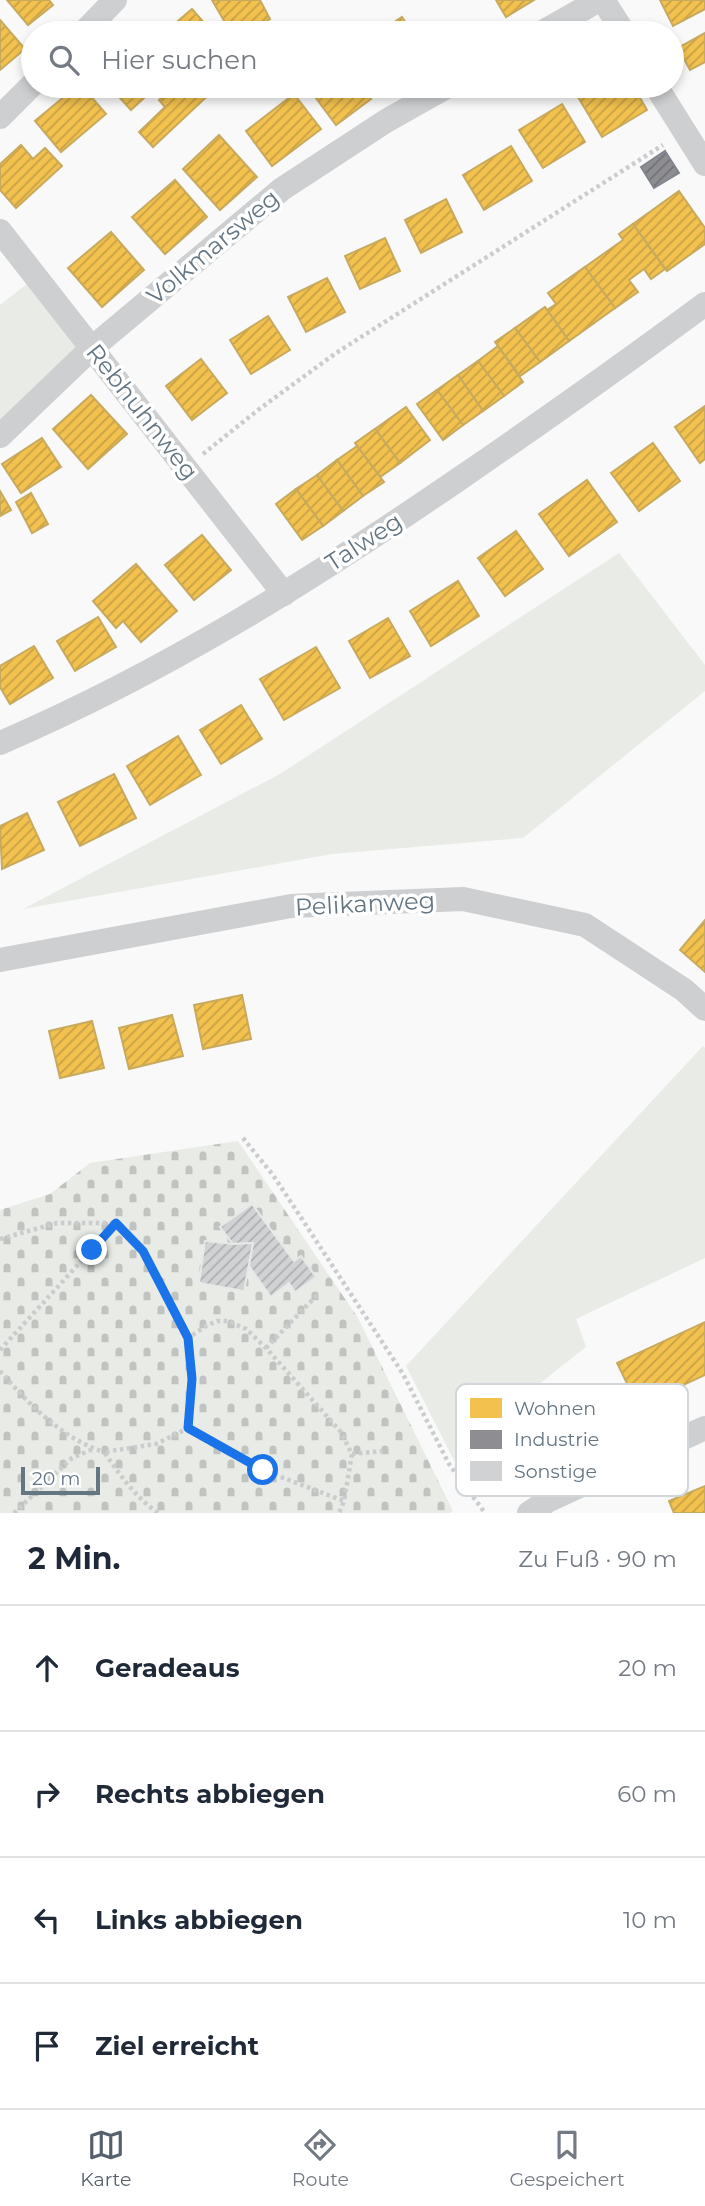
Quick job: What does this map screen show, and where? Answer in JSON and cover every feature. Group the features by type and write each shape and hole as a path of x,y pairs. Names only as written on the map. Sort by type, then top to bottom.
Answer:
{"street":[{"path":"95,21 115,0"},
{"path":"563,21 601,0 616,21"},
{"path":"0,117 21,96"},
{"name":"Volkmarsweg","path":"0,436 92,348 282,189 386,121 427,98"},
{"path":"663,98 705,164"},
{"name":"Rebhuhnweg","path":"0,231 284,594"},
{"name":"Talweg","path":"0,743 62,717 139,678 284,594 408,514 530,430 705,303"},
{"name":"Pelikanweg","path":"0,960 291,906 463,899 585,925 684,990 705,1009"},
{"path":"688,1436 705,1428"},
{"path":"529,1513 558,1496"}],"path":[{"path":"185,467 336,353 684,131"},
{"path":"243,1138 286,1194 395,1363 456,1474"},
{"path":"0,1239 57,1223 116,1223 143,1251 188,1338 192,1379 188,1428"},
{"path":"0,1350 116,1223"},
{"path":"266,1348 317,1295"},
{"path":"188,1338 218,1321 228,1321 246,1329 340,1432 352,1454 344,1501 339,1513"},
{"path":"0,1371 34,1410 94,1449 104,1452 156,1444 188,1428"},
{"path":"188,1428 263,1470 344,1501"},
{"path":"14,1513 72,1458 94,1449"},
{"path":"352,1454 383,1451"},
{"path":"104,1452 144,1503 158,1513"},
{"path":"473,1496 485,1513"}],"green space":[{"path":"27,284 80,348 0,426 0,305"},
{"path":"619,553 705,665 705,691 523,838 332,854 23,909 280,774"},
{"path":"703,1046 705,1258 576,1319 586,1347 539,1384 456,1384 456,1464 406,1366"},
{"path":"238,1141 358,1318 453,1511 0,1513 0,1210 50,1194 90,1163"}],"building: Wohnen":[{"path":"7,0 49,0 53,5 33,21 25,21"},
{"path":"212,0 260,0 270,19 266,21 224,21"},
{"path":"496,0 534,0 506,17"},
{"path":"660,0 705,0 705,9 682,21 670,21"},
{"path":"192,9 202,21 178,21"},
{"path":"0,20 21,44 21,52 0,70"},
{"path":"705,33 705,62 690,70 684,59 684,45"},
{"path":"63,98 92,98 106,114 61,152 35,121"},
{"path":"120,98 144,98 131,110"},
{"path":"205,98 153,147 139,132 165,107 159,100"},
{"path":"289,98 297,98 321,129 272,166 246,131"},
{"path":"316,98 370,98 371,99 336,125"},
{"path":"579,98 640,98 647,110 602,137"},
{"path":"562,104 585,142 543,168 519,130"},
{"path":"219,135 257,177 220,210 183,169"},
{"path":"21,145 33,159 45,148 62,166 16,208 0,190 0,164"},
{"path":"511,146 532,181 484,210 463,175"},
{"path":"175,180 207,217 165,254 132,217"},
{"path":"679,191 705,228 705,244 667,271 633,224"},
{"path":"446,199 462,232 421,253 405,220"},
{"path":"633,224 665,269 651,279 644,269 629,280 638,292 615,308 585,267 623,240 619,234"},
{"path":"111,232 144,270 102,307 68,268"},
{"path":"385,238 400,271 360,289 345,256"},
{"path":"585,267 615,308 569,341 547,310 556,304 548,293"},
{"path":"327,278 345,312 306,332 288,297"},
{"path":"545,307 569,341 540,362 515,328"},
{"path":"268,316 290,350 251,374 230,340"},
{"path":"515,328 540,362 520,376 495,342"},
{"path":"498,346 523,382 504,396 478,361"},
{"path":"201,359 227,393 192,420 166,386"},
{"path":"478,361 504,396 483,411 458,375"},
{"path":"458,375 483,411 463,425 437,390"},
{"path":"437,390 463,425 443,440 417,404"},
{"path":"91,395 127,434 88,469 53,429"},
{"path":"705,406 705,459 700,463 675,427"},
{"path":"406,407 430,440 400,463 375,429"},
{"path":"375,429 400,463 380,477 355,443"},
{"path":"42,438 61,467 21,493 2,464"},
{"path":"653,443 680,481 639,511 611,473"},
{"path":"357,446 384,482 363,496 337,460"},
{"path":"337,460 363,496 343,511 317,475"},
{"path":"317,475 343,511 323,526 296,489"},
{"path":"587,480 617,522 569,556 539,514"},
{"path":"296,489 323,526 302,540 276,504"},
{"path":"0,491 11,510 0,516"},
{"path":"31,493 48,524 32,533 16,502"},
{"path":"516,531 543,569 505,596 478,558"},
{"path":"202,535 231,570 194,600 165,565"},
{"path":"136,564 177,611 141,642 123,621 116,628 93,601"},
{"path":"458,581 479,616 431,646 410,611"},
{"path":"98,617 116,647 75,671 57,641"},
{"path":"388,618 410,656 370,678 349,641"},
{"path":"34,646 53,678 10,704 0,687 0,666"},
{"path":"316,647 340,688 284,720 260,679"},
{"path":"241,705 262,739 221,764 200,730"},
{"path":"178,736 201,775 150,805 127,766"},
{"path":"114,774 136,818 80,846 58,802"},
{"path":"27,813 44,850 2,869 0,826"},
{"path":"705,920 705,972 680,950"},
{"path":"242,995 251,1039 203,1049 194,1005"},
{"path":"172,1015 183,1056 129,1069 119,1028"},
{"path":"92,1021 104,1068 60,1078 49,1031"},
{"path":"705,1322 705,1375 686,1384 627,1384 617,1363"},
{"path":"705,1486 705,1513 674,1513 669,1501 688,1496 688,1493"}],"building: Industrie":[{"path":"665,151 679,173 654,188 641,167"}],"building: Sonstige":[{"path":"252,1204 294,1261 301,1256 316,1277 295,1292 289,1283 271,1297 249,1266 253,1243 233,1244 220,1227"},
{"path":"205,1241 253,1243 244,1291 199,1283"}],"route":[{"path":"92,1250 116,1223 143,1251 188,1338 192,1379 188,1428 263,1470"}]}
